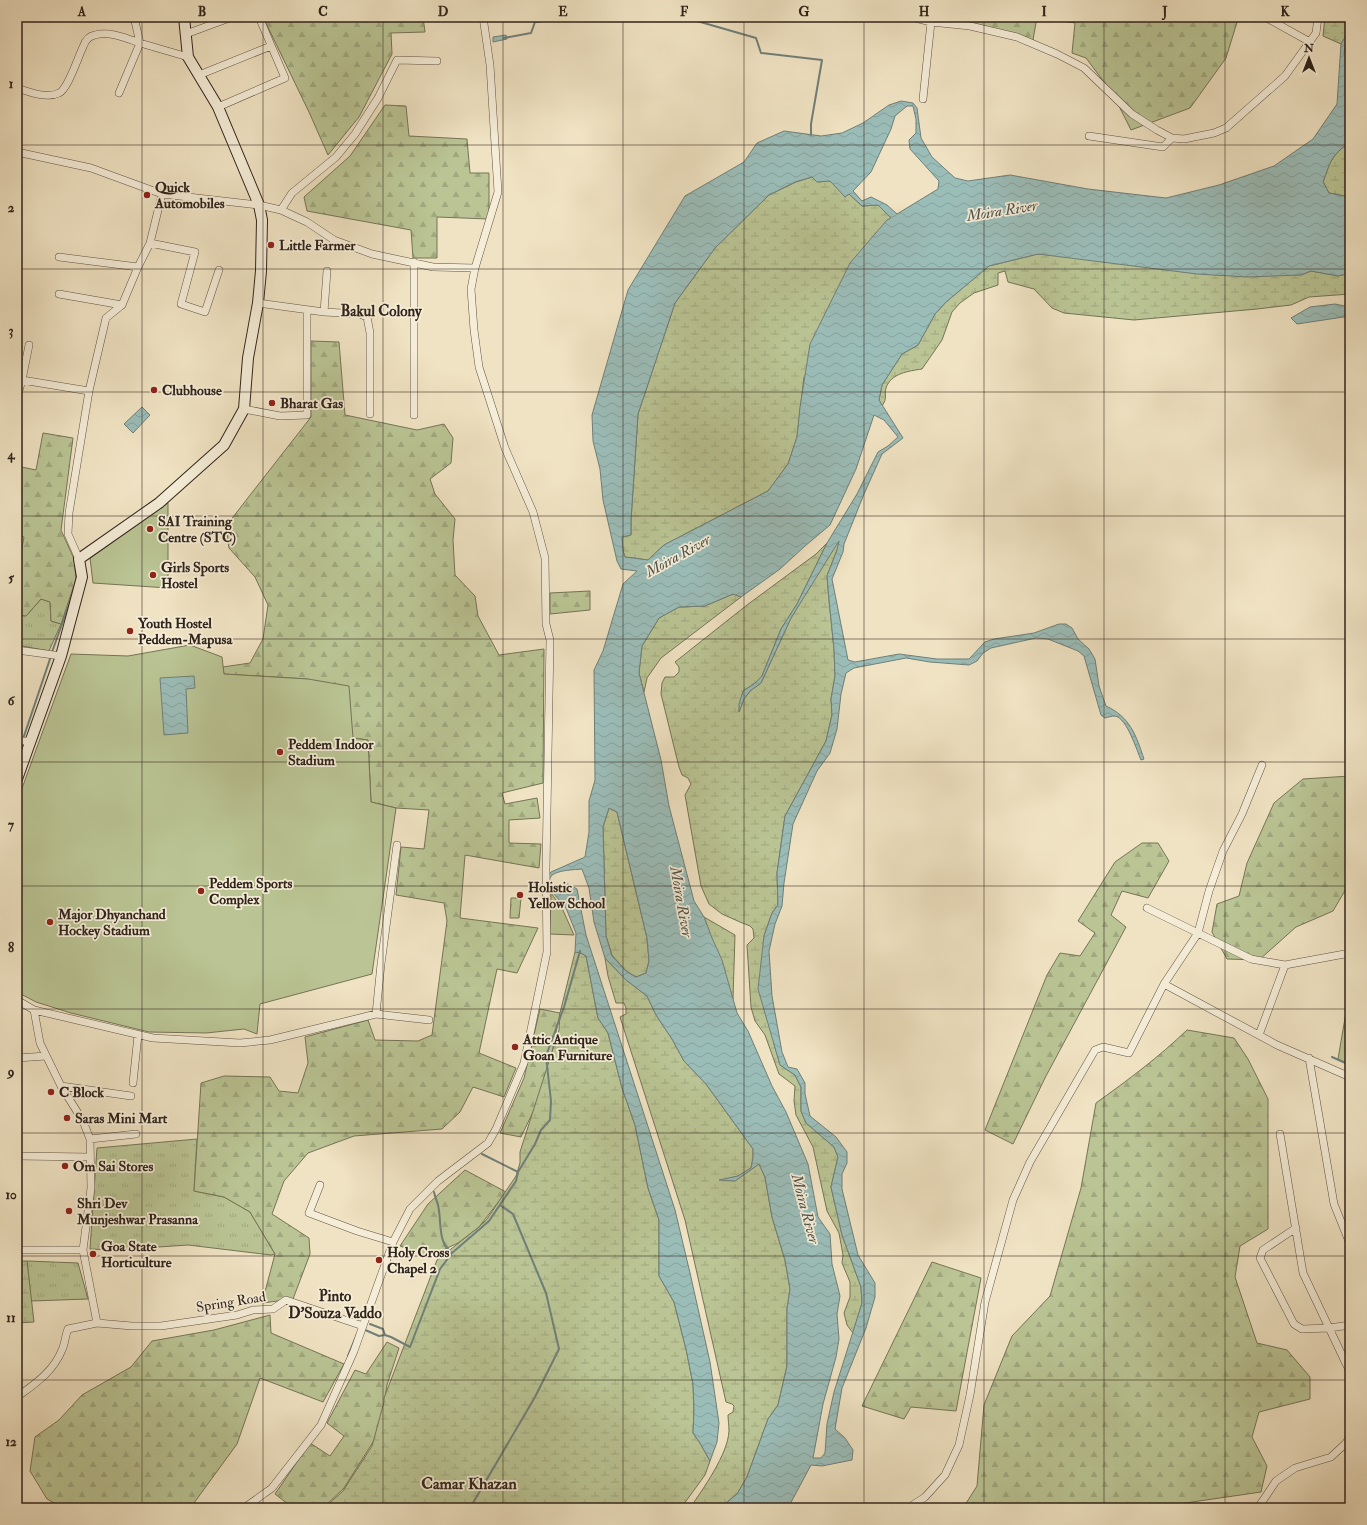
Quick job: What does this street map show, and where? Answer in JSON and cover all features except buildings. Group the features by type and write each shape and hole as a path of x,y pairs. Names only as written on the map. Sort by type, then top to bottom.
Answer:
{"street":[{"path":"119,92 140,43 134,17"},
{"path":"79,559 158,504 224,445 244,409 248,358 258,303 261,271 262,220 259,204 218,107 188,57 184,17"},
{"path":"186,34 232,17"},
{"path":"218,107 285,78 259,17"},
{"path":"244,1508 272,1488 322,1425 354,1350 393,1242 410,1209 438,1181 488,1143 496,1130 524,1063 547,952 546,869 550,640 546,624 545,558 533,512 505,448 479,367 471,289 474,268 498,192 490,65 483,17"},
{"path":"911,17 932,22 970,26 1017,37 1057,54 1084,68 1132,114 1172,138 1184,139 1214,133 1226,128 1285,76 1316,32 1318,17"},
{"path":"1265,17 1310,42"},
{"path":"923,99 932,22"},
{"path":"17,88 33,93 52,96 60,93 66,86 86,40 94,34 117,35 188,57"},
{"path":"199,75 271,46"},
{"path":"281,210 292,193 336,157 355,134 378,98 397,60 437,61"},
{"path":"1089,136 1163,147 1172,138"},
{"path":"17,152 91,168 162,194 259,204 281,210 307,222 334,240 372,254 433,267 474,268"},
{"path":"17,779 61,656 82,576 79,559 68,534 69,513 89,391 106,318 122,305 150,243 162,194"},
{"path":"150,243 195,252 181,304 205,312 219,270"},
{"path":"58,257 138,267"},
{"path":"414,262 414,415"},
{"path":"324,312 327,271"},
{"path":"59,294 122,305"},
{"path":"258,303 324,312 360,314 367,317 370,333 370,414"},
{"path":"244,409 280,416 307,416 307,310"},
{"path":"17,398 29,345"},
{"path":"22,380 89,391"},
{"path":"17,650 61,656"},
{"path":"17,741 31,741"},
{"path":"908,1508 925,1496 945,1475 959,1445 970,1395 985,1302 1013,1200 1030,1162 1095,1050 1104,1047 1129,1053 1164,984 1198,933 1209,891 1223,851 1242,814 1262,765"},
{"path":"376,1014 381,964 397,845"},
{"path":"1147,908 1251,959 1285,965 1350,953"},
{"path":"1259,1035 1285,965"},
{"path":"1164,984 1277,1045 1350,1077"},
{"path":"17,1000 34,1010 153,1038 240,1043 270,1040 376,1014 429,1020"},
{"path":"17,1397 42,1379 54,1366 63,1348 64,1339 68,1329 97,1322 83,1250 91,1188 90,1139 83,1121 61,1086 40,1043 34,1010"},
{"path":"133,1083 138,1035"},
{"path":"17,1058 46,1056"},
{"path":"1309,1058 1334,1204 1350,1244"},
{"path":"61,1086 131,1096"},
{"path":"90,1139 136,1134"},
{"path":"1280,1134 1303,1273 1350,1372"},
{"path":"17,1156 90,1158"},
{"path":"320,1185 309,1213 357,1231 393,1242"},
{"path":"1296,1228 1263,1250 1260,1258 1294,1324 1302,1329 1329,1328 1350,1325"},
{"path":"17,1250 83,1250"},
{"name":"Spring Road","path":"97,1322 132,1326 161,1326 237,1315 253,1310 273,1309 286,1300 363,1325"},
{"path":"1258,1508 1276,1481 1295,1468 1331,1457 1348,1444 1350,1436"}],"green space":[{"path":"263,17 423,17 425,32 391,33 392,54 359,117 328,155"},
{"path":"926,17 1037,17 1033,40 976,24"},
{"path":"1038,17 1236,17 1238,19 1226,58 1190,108 1131,130 1113,94 1086,58 1072,53 1075,23"},
{"path":"1325,17 1350,17 1350,29 1341,44 1323,36"},
{"path":"385,105 406,106 409,136 467,139 470,173 489,173 489,219 437,217 437,258 413,258 411,230 307,211 304,197 350,156"},
{"path":"1350,142 1350,197 1329,193 1323,182 1328,168 1335,155"},
{"path":"812,177 818,182 830,181 845,196 849,194 862,206 878,205 892,217 804,377 797,437 788,464 768,491 664,545 648,560 625,557 622,537 631,535 638,414 675,303 715,248 769,195 796,182"},
{"path":"1038,254 1301,275 1311,271 1338,276 1350,273 1350,294 1309,297 1291,305 1134,320 1064,313 1052,308 1034,289 1008,282 1005,271 998,273 998,285 974,293 960,303 952,312 942,340 922,369 901,374 892,379 886,388 884,403 882,406 879,400 882,385 902,354 918,345 935,314 946,302 989,266"},
{"path":"311,341 339,342 345,415 417,430 444,424 453,438 451,463 430,479 435,494 455,519 453,540 455,575 475,596 478,616 499,655 544,649 543,783 502,793 505,804 537,798 540,818 509,820 509,843 541,844 539,868 465,855 460,918 538,928 517,973 497,969 479,1053 516,1068 504,1097 473,1087 460,1112 442,1129 354,1136 308,1153 284,1181 272,1214 309,1238 310,1254 293,1299 262,1303 275,1254 250,1212 224,1197 194,1191 201,1083 224,1076 270,1077 279,1091 298,1093 308,1063 305,1037 368,1020 375,1040 418,1041 432,1035 447,921 444,903 396,895 401,847 424,849 429,810 396,808 371,802 368,740 353,738 308,679 224,674 223,667 250,663 263,639 268,605 255,577 229,548 226,526 311,417"},
{"path":"43,433 73,438 61,530 74,559 76,579 61,624 51,621 50,602 41,599 26,616 17,615 17,573 24,537 17,535 17,466 36,470"},
{"name":"SAI Training Centre (STC)","path":"168,503 168,588 93,583 90,558"},
{"path":"838,541 840,542 827,576 835,676 831,699 832,715 826,741 785,816 777,873 778,905 772,913 764,936 774,1043 780,1065 795,1075 801,1087 801,1111 806,1123 834,1147 838,1157 831,1187 842,1235 861,1287 862,1303 853,1333 847,1325 844,1313 850,1297 850,1282 842,1263 843,1255 839,1233 827,1211 813,1147 796,1115 794,1101 795,1086 779,1074 765,1035 755,1021 751,1007 747,945 754,938 753,929 750,926 722,914 709,904 701,886 685,795 691,784 688,778 682,775 679,767 661,694 662,683 665,677 674,677 679,672 679,667 675,662 747,605 816,554 827,543 797,604 781,629 762,676 754,684 743,691 739,711 744,699 750,691 761,683 791,618"},
{"path":"590,591 590,610 550,614 550,593"},
{"path":"733,594 741,597 661,658 647,678 644,692 639,673 642,646 659,618 679,607 705,606"},
{"path":"41,599 50,602 51,621 61,624 49,651 17,645 17,615 26,616"},
{"name":"Peddem Sports Complex","path":"190,645 222,657 224,674 308,679 349,686 353,738 368,740 371,802 396,808 372,974 260,1004 257,1034 244,1029 206,1033 149,1032 71,1013 36,1002 17,992 17,802 71,654 128,656"},
{"path":"1350,776 1350,882 1333,911 1296,927 1259,960 1227,959 1212,932 1217,904 1239,896 1247,863 1274,803 1303,779"},
{"path":"609,808 617,812 647,938 649,961 646,973 636,977 626,971 612,955 606,936 603,827"},
{"path":"1142,843 1158,843 1169,861 1148,898 1122,891 1111,915 1126,927 1046,1076 1013,1144 985,1130 1047,975 1060,953 1080,956 1095,933 1078,921 1115,862"},
{"path":"551,893 562,908 574,935 550,934"},
{"path":"511,898 521,898 519,918 510,918"},
{"path":"704,917 735,935 733,999 730,991"},
{"path":"575,952 586,956 598,1018 608,1033 622,1088 635,1125 648,1188 659,1220 659,1276 674,1302 686,1349 693,1384 693,1433 710,1461 705,1475 681,1508 324,1508 343,1491 372,1446 384,1398 437,1260 487,1219 516,1176 520,1163 520,1152 559,1030 560,1013"},
{"path":"605,958 626,980 647,996 656,1015 684,1061 706,1084 753,1149 751,1168 738,1176 724,1180 735,1181 759,1164 765,1177 772,1217 785,1260 790,1289 787,1309 787,1366 778,1405 768,1419 747,1477 737,1494 720,1508 690,1508 720,1460 728,1440 728,1415 733,1412 734,1406 726,1402 685,1220 620,1017 626,1014 626,1008 624,1003 616,1003 608,976"},
{"path":"1350,989 1350,1066 1338,1059"},
{"path":"540,1009 560,1013 545,1087 521,1137 500,1133 524,1078"},
{"path":"1187,1030 1234,1038 1248,1059 1268,1099 1268,1229 1240,1246 1235,1277 1257,1343 1287,1350 1310,1377 1310,1399 1259,1412 1252,1437 1267,1466 1261,1492 1151,1508 963,1508 977,1486 984,1405 1012,1336 1050,1296 1081,1188 1096,1103 1143,1068"},
{"path":"197,1139 194,1191 224,1197 250,1212 275,1254 271,1255 188,1245 114,1250 90,1249 97,1148"},
{"path":"465,1170 506,1192 479,1227 458,1243 428,1257 400,1246 428,1204"},
{"path":"17,1261 27,1261 34,1322 17,1323"},
{"path":"27,1261 78,1263 88,1299 31,1301"},
{"path":"932,1262 981,1278 956,1411 911,1407 904,1419 862,1406"},
{"path":"270,1315 271,1333 344,1364 323,1402 260,1378 237,1444 194,1503 183,1508 63,1508 47,1499 30,1471 35,1437 59,1420 82,1395 131,1367 152,1341 214,1330"},
{"path":"387,1342 399,1348 387,1385 380,1431 344,1488 323,1508 293,1508 275,1494 310,1443 330,1456 344,1436 327,1423 355,1370 366,1374"}],"water":[{"name":"Moira River","path":"1350,29 1350,45 1345,45 1344,54 1350,56 1350,142 1332,159 1323,182 1329,193 1350,197 1350,273 1338,276 1311,271 1301,275 1247,277 1197,274 1038,254 989,266 946,302 935,314 918,345 902,354 882,385 879,400 903,438 882,454 844,544 843,552 832,579 848,660 855,662 899,654 937,659 969,659 985,642 994,639 1034,633 1059,624 1066,624 1072,628 1078,639 1089,649 1095,659 1099,686 1106,706 1114,710 1126,721 1135,735 1144,759 1141,760 1124,722 1115,716 1105,718 1101,715 1084,656 1078,651 1048,639 1036,638 991,648 983,653 977,661 969,665 930,662 906,658 854,668 846,673 841,694 837,729 830,753 817,771 793,824 782,906 775,924 769,951 772,996 782,1052 788,1067 797,1069 805,1083 805,1094 810,1116 836,1137 847,1152 847,1163 842,1174 842,1189 858,1255 875,1283 875,1297 866,1328 842,1388 835,1429 845,1438 853,1450 852,1460 822,1466 811,1465 788,1508 720,1508 737,1494 747,1477 768,1419 778,1405 787,1366 787,1309 790,1289 785,1260 772,1217 765,1177 759,1164 735,1181 719,1180 738,1176 751,1168 753,1149 706,1084 684,1061 656,1015 647,996 626,980 605,958 594,922 589,888 582,869 553,874 550,878 550,882 553,888 568,884 577,889 586,935 675,1210 710,1362 719,1423 717,1442 710,1461 693,1433 693,1384 674,1302 659,1276 659,1220 648,1188 635,1125 622,1088 608,1033 598,1018 586,956 575,952 576,933 566,908 547,884 547,876 551,872 585,857 589,832 589,801 595,780 594,670 603,651 623,584 637,571 621,569 617,561 603,500 600,469 593,441 592,415 628,290 685,196 744,162 757,143 784,131 821,136 842,133 863,123 889,105 901,101 913,103 917,108 921,138 932,157 955,178 968,181 1010,175 1088,189 1166,198 1219,185 1274,166 1313,139 1337,104 1341,44","holes":["907,106 913,106 916,119 916,133 909,140 910,149 939,181 938,189 897,214 887,205 871,197 862,201 853,191 871,172 891,129 895,116","812,177 817,182 830,181 845,197 849,194 862,206 878,205 891,218 887,220 850,263 810,344 797,437 788,464 768,491 664,545 648,560 625,557 622,537 631,535 638,414 675,303 715,248 769,195 795,182","874,415 884,420 898,437 878,452 857,494 827,543 797,604 781,629 762,676 754,684 743,691 739,704 739,712 744,699 750,691 761,683 791,618 839,541 827,576 835,676 831,699 832,715 826,741 785,816 777,873 778,905 772,913 764,936 758,989 780,1065 795,1075 801,1087 801,1111 806,1123 834,1147 838,1157 831,1187 842,1235 861,1287 862,1303 834,1392 827,1424 825,1453 821,1458 813,1458 823,1404 836,1357 839,1339 837,1314 840,1296 832,1264 830,1234 818,1217 808,1164 786,1112 772,1086 748,1031 737,1013 722,960 704,917 694,901 669,806 661,760 639,673 642,646 659,618 679,607 705,606 733,594 741,597 780,569 830,525 856,469","609,808 617,812 647,938 649,961 646,973 636,977 626,971 612,956 606,936 603,827"]},
{"path":"506,35 507,39 493,42 493,37"},
{"path":"1335,304 1350,307 1350,316 1297,324 1291,318 1310,307"},
{"path":"142,407 150,415 133,433 124,424"},
{"path":"194,676 195,688 186,689 188,733 164,735 160,678"}],"waterway":[{"path":"504,38 531,33 535,22 562,17"},
{"path":"683,17 756,38 761,53 822,60 811,124 811,135"},
{"path":"52,652 72,596"},
{"path":"23,739 51,656"},
{"path":"17,758 22,744"},
{"path":"363,1329 379,1336 385,1335 391,1337 410,1347 440,1269 452,1253 489,1221 516,1181 518,1172 535,1144 541,1130 550,1120 551,1101 546,1056 564,1007 580,951"},
{"path":"1332,1057 1350,1065"},
{"path":"482,1154 518,1172"},
{"path":"434,1192 438,1205 442,1237 447,1248 452,1253"},
{"path":"470,1508 535,1397 559,1349 546,1293 513,1214 500,1205"},
{"path":"370,1324 383,1329 385,1335"},
{"path":"348,1356 357,1334"}],"place":[{"name":"Quick Automobiles","path":"147,195"},
{"name":"Little Farmer","path":"271,245"},
{"name":"Clubhouse","path":"154,390"},
{"name":"Bharat Gas","path":"272,403"},
{"name":"SAI Training Centre (STC)","path":"150,529"},
{"name":"Girls Sports Hostel","path":"153,575"},
{"name":"Youth Hostel Peddem-Mapusa","path":"130,631"},
{"name":"Peddem Indoor Stadium","path":"280,752"},
{"name":"Peddem Sports Complex","path":"201,891"},
{"name":"Holistic Yellow School","path":"520,895"},
{"name":"Major Dhyanchand Hockey Stadium","path":"50,922"},
{"name":"Attic Antique Goan Furniture","path":"515,1047"},
{"name":"C Block","path":"51,1092"},
{"name":"Saras Mini Mart","path":"67,1118"},
{"name":"Om Sai Stores","path":"65,1166"},
{"name":"Shri Dev Munjeshwar Prasanna","path":"69,1211"},
{"name":"Goa State Horticulture","path":"93,1254"},
{"name":"Holy Cross Chapel 2","path":"379,1260"}],"district":[{"name":"Bakul Colony","path":"381,311"},
{"name":"Pinto D’Souza Vaddo","path":"335,1304"},
{"name":"Camar Khazan","path":"469,1484"}]}
